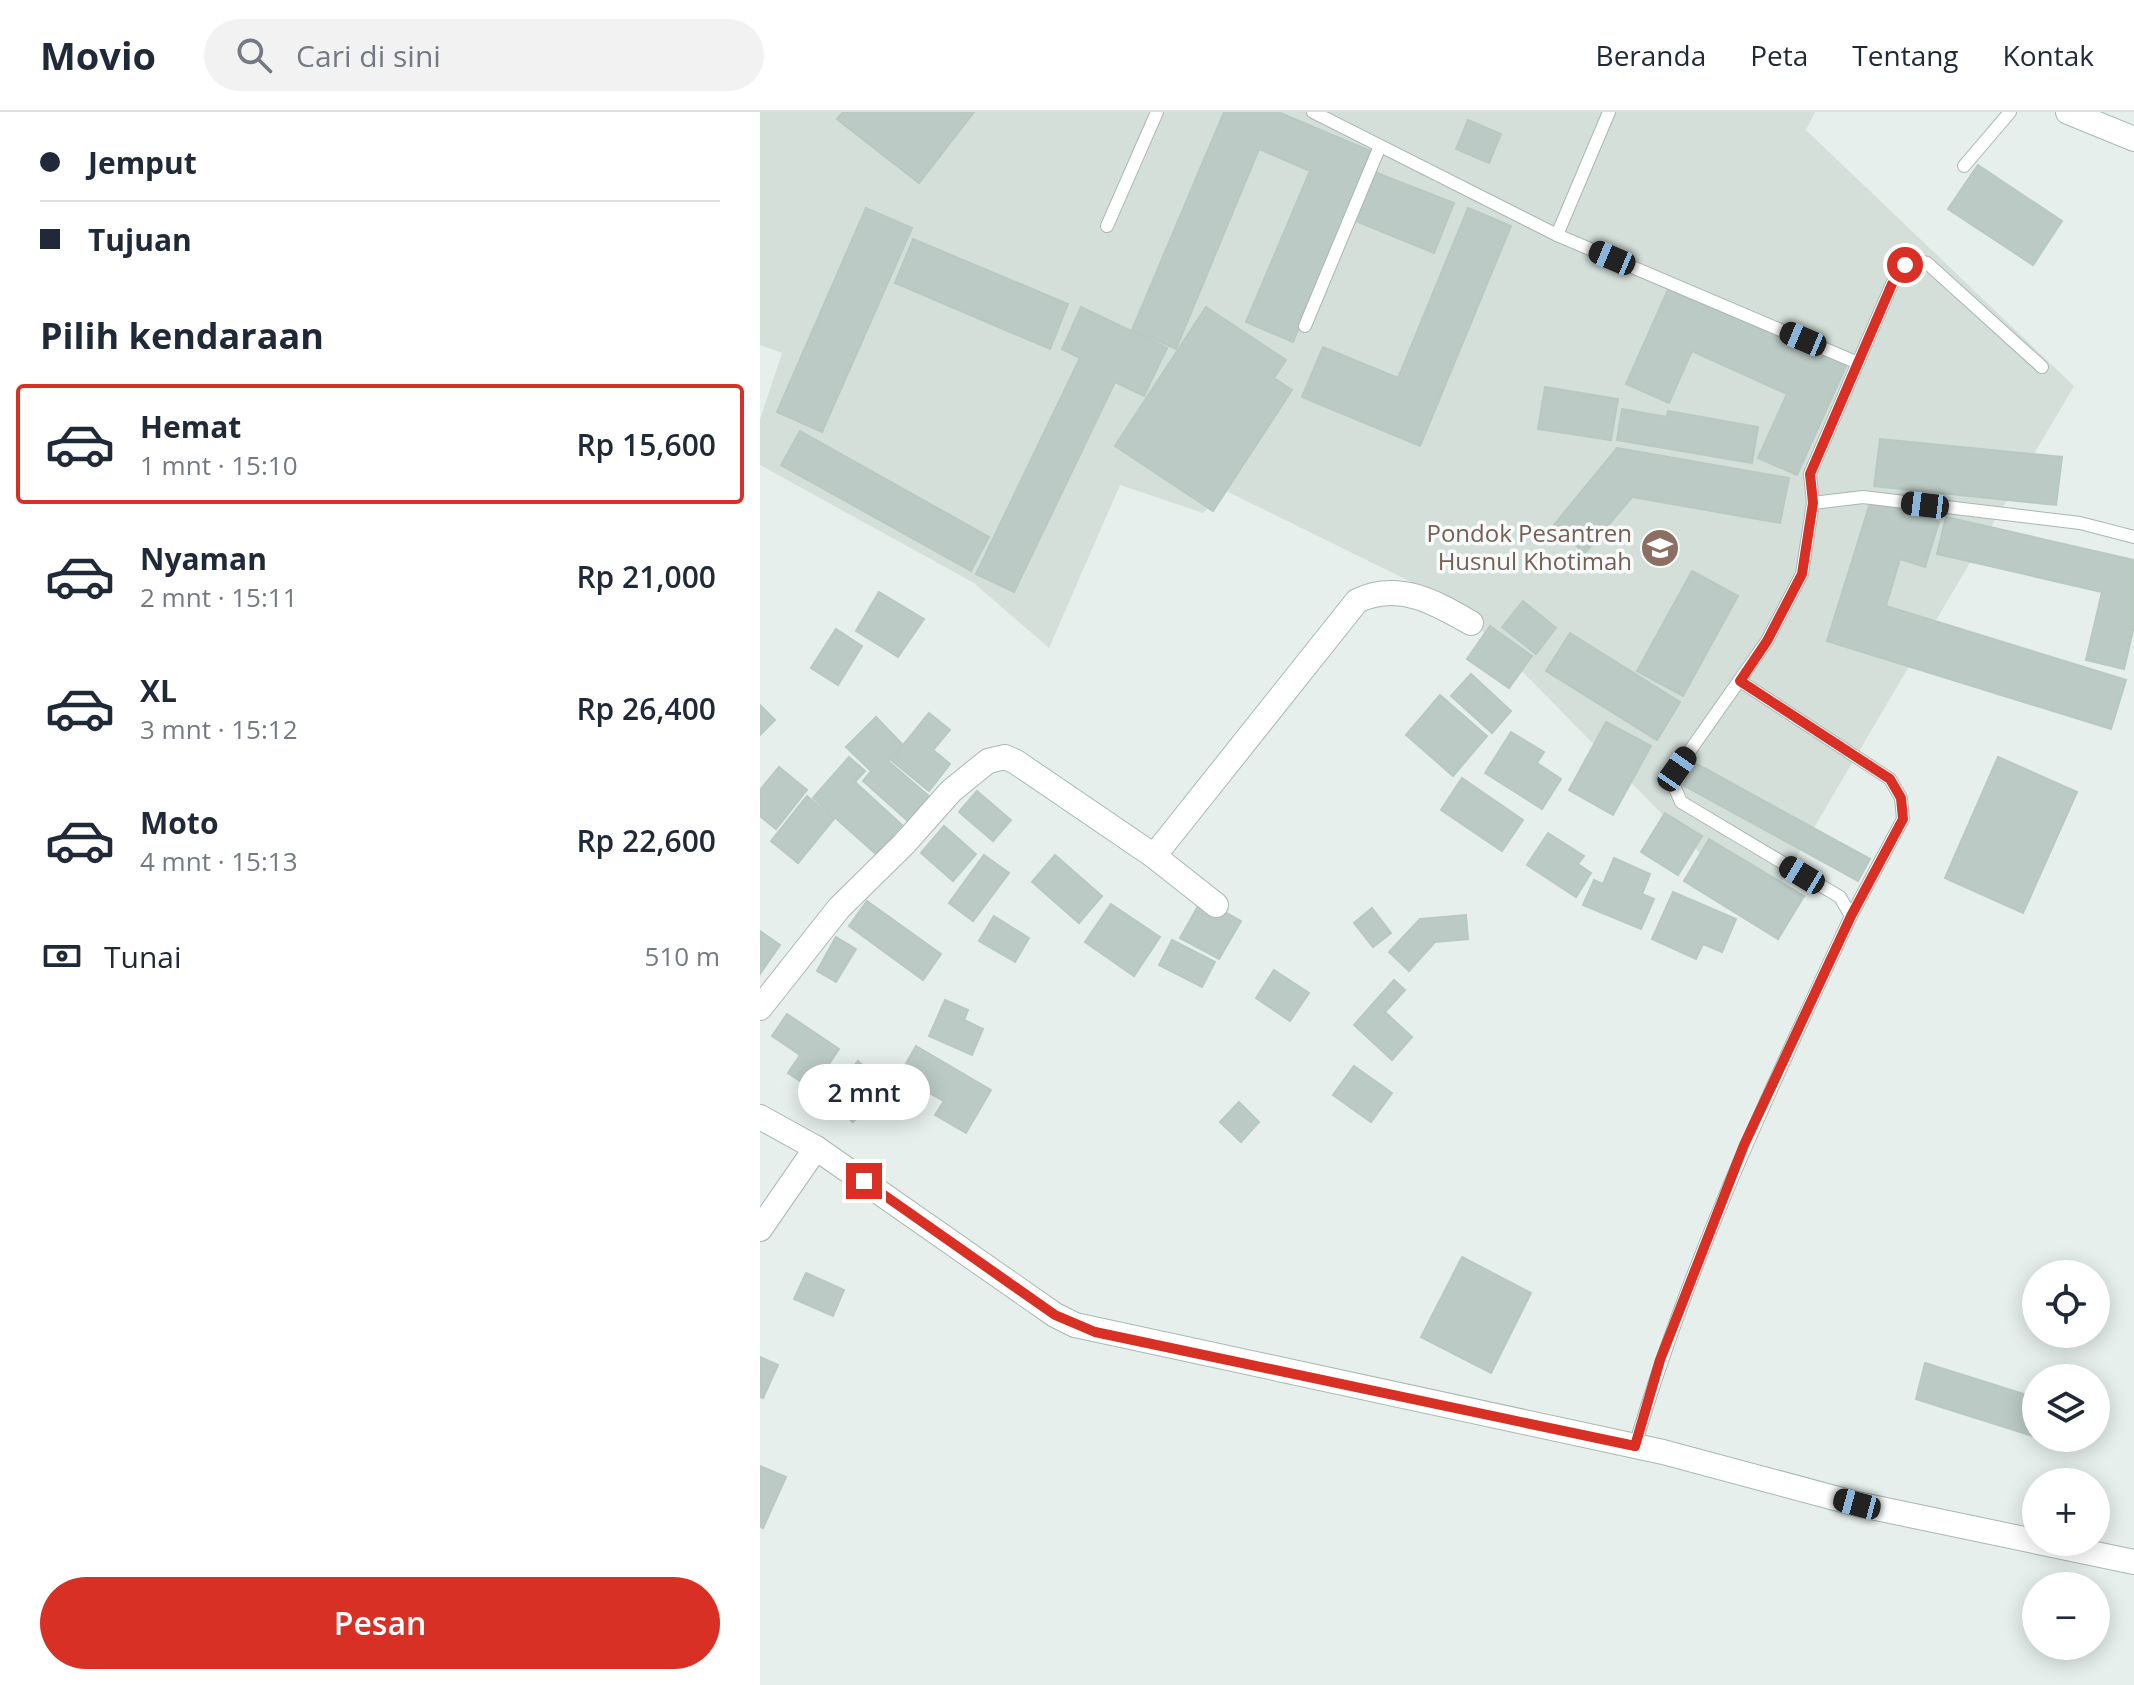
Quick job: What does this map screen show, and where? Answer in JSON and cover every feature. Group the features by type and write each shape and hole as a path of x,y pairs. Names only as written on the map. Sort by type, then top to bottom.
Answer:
{"street":[{"path":"2068,112 2134,139"},
{"path":"1154,856 1357,601 1370,594 1399,592 1436,602 1471,623"},
{"path":"760,1008 839,908 883,866 951,791 988,761 1005,757 1154,856 1216,905"},
{"path":"760,1117 816,1148 1055,1315 1095,1332 1635,1446 1857,1504 2134,1562"},
{"path":"760,1229 816,1148"}],"lane":[{"path":"1107,226 1157,112"},
{"path":"1313,112 1557,235 1858,363"},
{"path":"1557,235 1609,112"},
{"path":"1964,166 2010,112"},
{"path":"1305,326 1380,146"},
{"path":"1851,916 1840,897 1681,802 1674,786 1677,769 1767,641 1802,574 1813,503 1810,474 1892,284 1905,265 1913,259 1927,263 2042,367"},
{"path":"1813,503 1863,497 2080,523 2134,537"},
{"path":"1635,1446 1660,1360 1744,1145 1851,916 1903,819 1901,798 1890,779 1740,681"}],"shaded area":[{"name":"Pondok Pesantren Husnul Khotimah","path":"760,112 1815,112 1806,130 2074,386 1762,916 1456,604 1226,491 1203,513 1120,485 1049,648 974,583 760,465 760,419 782,353 760,345"}],"building":[{"path":"843,112 974,112 919,183 837,119"},
{"path":"1224,112 1278,112 1373,152 1293,342 1246,322 1310,171 1259,149 1176,349 1132,330"},
{"path":"1468,120 1501,134 1489,163 1456,149"},
{"path":"1978,165 2062,221 2033,265 1948,209"},
{"path":"1372,171 1454,203 1434,253 1353,220"},
{"path":"866,208 912,228 822,432 777,412"},
{"path":"1468,208 1511,226 1420,446 1302,397 1323,347 1398,378"},
{"path":"913,239 1068,304 1050,349 895,283"},
{"path":"1670,285 1847,364 1797,475 1758,458 1787,394 1692,351 1669,403 1626,384"},
{"path":"1081,307 1167,348 1144,396 1115,382 1014,592 976,574 1080,358 1062,349"},
{"path":"1206,307 1286,360 1274,378 1292,390 1213,511 1115,446"},
{"path":"1545,387 1618,399 1611,440 1538,429"},
{"path":"1622,409 1667,417 1668,411 1758,427 1752,463 1617,440"},
{"path":"800,431 989,537 971,571 781,465"},
{"path":"1880,439 2062,457 2056,505 1874,486"},
{"path":"1617,448 1789,478 1780,523 1632,497 1585,553 1553,526"},
{"path":"1871,500 1939,522 1925,567 1900,559 1886,606 2126,680 2111,729 1827,641"},
{"path":"1946,517 2134,560 2134,626 2124,669 2086,660 2102,592 1937,554"},
{"path":"1692,571 1738,596 1683,696 1637,671"},
{"path":"879,592 924,619 898,657 856,631"},
{"path":"1523,601 1556,628 1536,654 1502,627"},
{"path":"1490,626 1532,656 1509,688 1467,659"},
{"path":"836,629 862,646 838,685 811,668"},
{"path":"1570,633 1680,702 1657,740 1546,671"},
{"path":"1471,674 1511,711 1492,733 1451,696"},
{"path":"1440,695 1487,736 1453,776 1406,735"},
{"path":"760,705 775,720 760,735"},
{"path":"929,713 950,730 933,750 950,764 929,791 891,760"},
{"path":"876,717 902,744 888,761 930,797 908,821 863,781 871,771 846,747"},
{"path":"1606,722 1651,746 1613,815 1569,790"},
{"path":"1511,732 1544,752 1537,763 1561,779 1542,809 1485,773"},
{"path":"849,757 865,771 855,782 902,825 876,854 813,798"},
{"path":"1998,757 2077,792 2023,913 1945,878"},
{"path":"1695,763 1870,859 1858,881 1683,785"},
{"path":"779,767 807,790 776,829 760,816 760,790"},
{"path":"1462,778 1523,820 1502,851 1441,810"},
{"path":"977,791 1011,820 993,841 959,812"},
{"path":"807,796 834,819 798,863 771,841"},
{"path":"1665,813 1702,836 1678,875 1641,852"},
{"path":"944,826 976,854 953,881 921,853"},
{"path":"1548,833 1584,856 1578,864 1591,873 1576,897 1527,865"},
{"path":"1709,839 1804,896 1778,939 1684,881"},
{"path":"984,855 1009,873 973,921 949,903"},
{"path":"1055,855 1102,896 1079,923 1032,882"},
{"path":"1614,858 1650,874 1642,894 1654,899 1641,929 1583,905 1594,880 1603,884"},
{"path":"1673,892 1736,919 1722,952 1703,944 1696,959 1652,939"},
{"path":"1202,899 1241,921 1219,959 1180,938"},
{"path":"867,901 941,954 923,980 849,926"},
{"path":"1111,904 1160,937 1134,976 1085,942"},
{"path":"1372,908 1391,933 1373,947 1354,923"},
{"path":"1466,915 1468,939 1435,942 1409,971 1389,952 1420,919"},
{"path":"994,916 1029,938 1015,962 979,941"},
{"path":"760,931 780,945 760,974"},
{"path":"836,937 856,949 836,982 817,971"},
{"path":"1172,940 1215,962 1202,987 1159,965"},
{"path":"1274,970 1309,993 1290,1021 1256,998"},
{"path":"1394,980 1405,990 1385,1012 1412,1037 1392,1060 1354,1025"},
{"path":"945,1000 968,1010 964,1020 983,1029 972,1055 929,1036"},
{"path":"787,1014 839,1049 812,1089 788,1073 800,1055 772,1036"},
{"path":"916,1046 991,1090 966,1133 935,1115 944,1101 924,1090 913,1110 888,1095"},
{"path":"858,1061 886,1086 853,1122 825,1097"},
{"path":"1354,1066 1392,1093 1371,1122 1333,1095"},
{"path":"1239,1102 1259,1122 1241,1142 1220,1122"},
{"path":"1462,1257 1531,1293 1491,1373 1421,1337"},
{"path":"806,1273 844,1290 833,1316 794,1299"},
{"path":"760,1357 778,1365 763,1398 760,1397"},
{"path":"1925,1363 2022,1394 2022,1433 1916,1399"},
{"path":"760,1466 786,1477 763,1528 760,1526"}],"place":[{"name":"Pondok Pesantren Husnul Khotimah","path":"1660,548"}],"route":[{"path":"864,1181 1055,1315 1095,1332 1635,1446 1660,1360 1744,1145 1851,916 1903,819 1901,798 1890,779 1740,681 1767,641 1802,574 1813,503 1810,474 1892,284 1905,265"}]}
